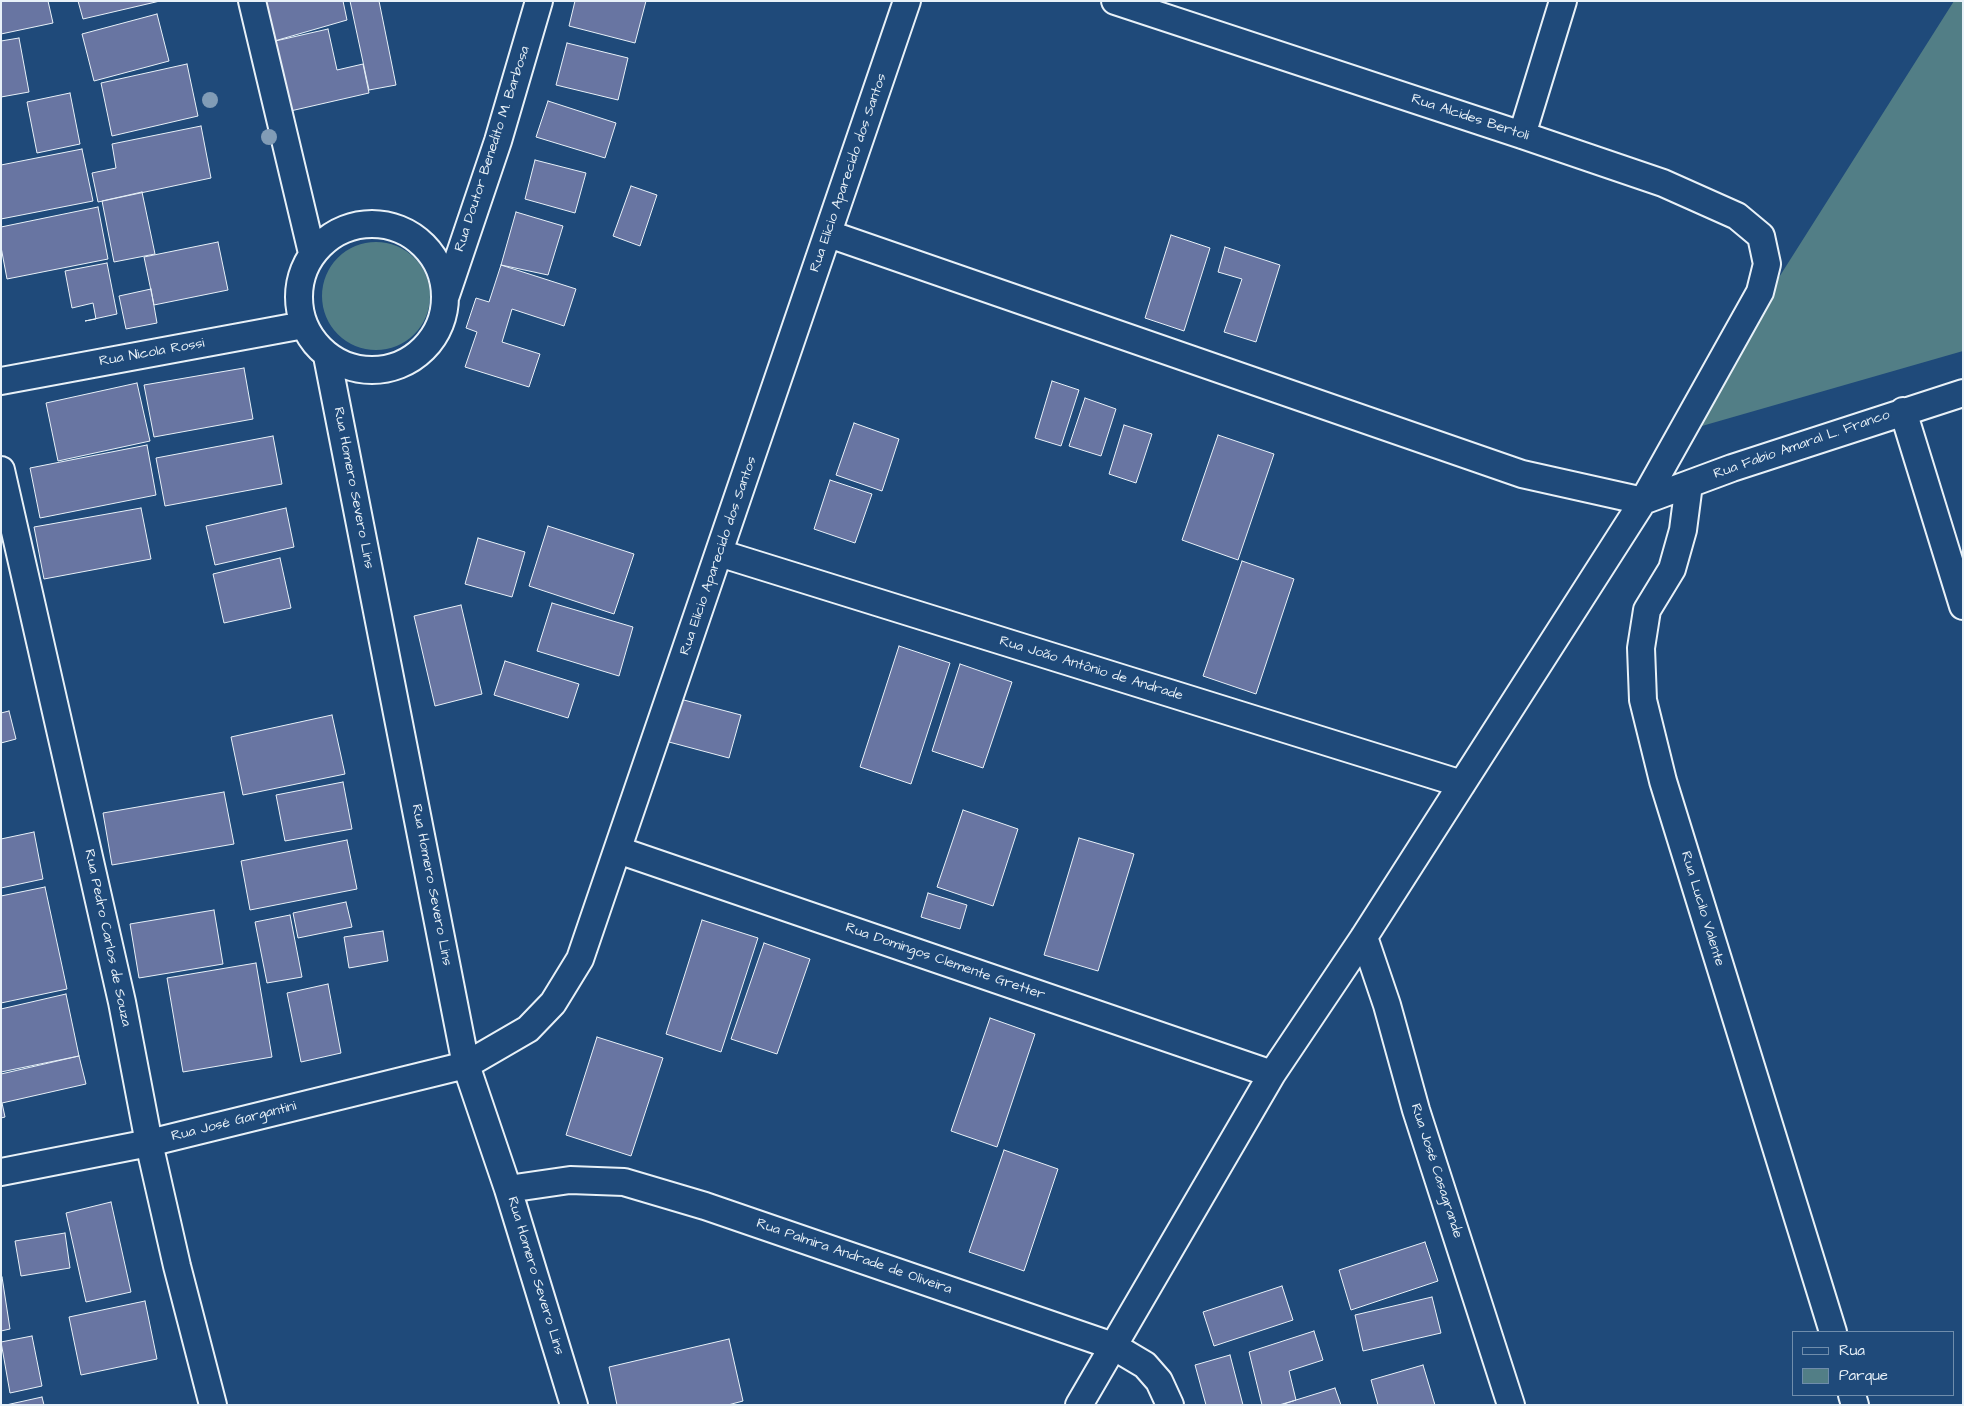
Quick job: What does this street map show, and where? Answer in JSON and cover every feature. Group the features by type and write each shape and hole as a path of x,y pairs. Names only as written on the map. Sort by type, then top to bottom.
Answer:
{"street":[{"path":"252,1 312,253"},
{"name":"Rua Doutor Benedito M. Barbosa","path":"446,296 498,141 539,1"},
{"name":"Rua Elício Aparecido dos Santos","path":"466,1065 528,1029 553,1003 580,959 907,1"},
{"name":"Rua Alcides Bertoli","path":"1080,1405 1272,1074 1364,937 1643,501 1760,292 1767,264 1761,236 1737,216 1663,183 1115,1"},
{"path":"1522,135 1563,1"},
{"path":"382,223 407,231 428,247 441,270 446,296 441,323 427,346 405,363 379,371 351,368 327,356 313,342 304,325 298,301 301,277 312,253 332,235 356,224 382,223"},
{"path":"829,234 1522,474 1643,501"},
{"name":"Rua Nicola Rossi","path":"1,381 304,325"},
{"name":"Rua Homero Severo Lins","path":"327,356 466,1065 508,1190 574,1405"},
{"name":"Rua Fabio Amaral L. Franco","path":"1643,501 1904,411 1963,393"},
{"path":"1904,411 1963,606"},
{"name":"Rua Pedro Carlos de Souza","path":"1,470 122,1002 149,1143 177,1266 213,1405"},
{"name":"Rua Lucilo Valente","path":"1689,484 1683,530 1672,570 1647,610 1641,648 1643,700 1663,781 1833,1331"},
{"name":"Rua João Antônio de Andrade","path":"720,553 1462,784"},
{"name":"Rua Domingos Clemente Gretter","path":"618,850 1272,1074"},
{"name":"Rua José Casagrande","path":"1364,937 1387,1005 1419,1120 1512,1405"},
{"name":"Rua José Gargantini","path":"1,1172 149,1143 466,1065"},
{"name":"Rua Palmira Andrade de Oliveira","path":"508,1190 570,1180 624,1182 715,1209 1114,1346 1145,1365 1159,1381 1170,1405"}],"green space":[{"path":"1954,1 1963,1 1963,351 1681,432"},
{"path":"376,242 397,246 414,258 426,275 430,296 426,317 414,334 397,346 376,350 355,346 338,334 326,317 322,296 326,275 338,258 355,246"}],"building":[{"path":"1,1 48,1 53,23 1,34"},
{"path":"78,1 160,1 83,19"},
{"path":"257,1 343,1 347,20 271,42"},
{"path":"350,1 379,1 396,85 369,90"},
{"path":"575,1 646,1 635,43 569,26"},
{"path":"157,14 169,61 94,81 82,34"},
{"path":"328,29 337,70 363,64 369,93 286,112 271,42"},
{"path":"19,38 29,92 1,97 1,41"},
{"path":"567,43 628,58 618,100 556,85"},
{"path":"187,64 198,116 112,136 101,83"},
{"path":"70,93 80,144 37,153 27,102"},
{"path":"548,101 616,123 605,158 536,137"},
{"path":"201,126 211,178 98,202 92,173 116,168 112,144"},
{"path":"82,149 93,201 1,219 1,165"},
{"path":"535,160 586,173 575,213 525,199"},
{"path":"631,186 657,195 640,246 613,236"},
{"path":"142,192 155,254 114,262 102,201"},
{"path":"98,207 108,259 7,279 1,247 1,227"},
{"path":"516,212 563,226 548,275 501,265"},
{"path":"1171,235 1210,248 1184,331 1145,318"},
{"path":"218,242 228,290 154,305 144,257"},
{"path":"1225,247 1280,265 1256,342 1224,332 1242,279 1218,272"},
{"path":"107,263 117,314 96,319 93,303 72,308 65,271"},
{"path":"501,265 576,289 564,326 512,309 502,342 540,354 529,387 465,367 477,332 466,328 476,298 489,302"},
{"path":"151,289 157,323 126,329 119,296"},
{"path":"244,368 253,419 154,437 144,385"},
{"path":"1052,381 1079,390 1061,446 1035,438"},
{"path":"137,383 150,441 58,461 46,403"},
{"path":"1085,398 1116,409 1101,456 1069,446"},
{"path":"854,423 899,439 882,491 836,475"},
{"path":"1124,425 1152,434 1136,483 1109,474"},
{"path":"1218,435 1274,454 1238,560 1182,540"},
{"path":"273,436 282,484 165,506 156,458"},
{"path":"147,445 156,495 40,518 30,468"},
{"path":"830,480 872,494 855,543 814,529"},
{"path":"141,508 151,559 44,579 34,527"},
{"path":"286,508 294,547 215,565 206,526"},
{"path":"548,526 634,554 614,614 529,586"},
{"path":"478,538 525,552 512,597 465,584"},
{"path":"280,558 291,608 224,623 213,574"},
{"path":"1242,561 1294,579 1256,694 1203,676"},
{"path":"552,603 633,627 619,676 537,651"},
{"path":"461,605 482,694 435,706 414,616"},
{"path":"899,646 950,663 911,784 860,767"},
{"path":"505,661 579,684 568,718 494,695"},
{"path":"960,664 1012,682 983,768 932,751"},
{"path":"680,699 741,715 729,758 669,742"},
{"path":"9,711 16,739 1,743 1,713"},
{"path":"332,715 345,774 243,795 231,737"},
{"path":"343,782 352,829 285,841 276,795"},
{"path":"224,792 234,844 112,865 103,813"},
{"path":"963,810 1018,829 993,906 937,887"},
{"path":"34,832 43,879 1,888 1,839"},
{"path":"1079,838 1134,854 1098,971 1044,955"},
{"path":"347,840 357,889 250,910 241,861"},
{"path":"45,887 67,989 1,1003 1,896"},
{"path":"928,893 967,905 960,929 921,917"},
{"path":"346,902 352,927 298,938 293,913"},
{"path":"214,910 223,964 139,978 130,924"},
{"path":"290,915 302,977 267,983 255,922"},
{"path":"702,920 758,938 721,1052 666,1034"},
{"path":"383,931 388,961 349,968 344,937"},
{"path":"764,943 810,959 777,1054 731,1039"},
{"path":"256,963 272,1057 183,1072 167,978"},
{"path":"328,984 341,1053 301,1062 287,993"},
{"path":"66,994 79,1056 1,1072 1,1009"},
{"path":"990,1018 1035,1034 997,1147 951,1131"},
{"path":"597,1037 663,1058 631,1156 566,1135"},
{"path":"79,1056 86,1084 2,1103 5,1117 1,1118 1,1074"},
{"path":"1004,1150 1058,1169 1024,1271 969,1252"},
{"path":"111,1202 131,1292 86,1302 66,1213"},
{"path":"65,1233 70,1268 21,1276 15,1241"},
{"path":"1425,1242 1438,1281 1351,1310 1339,1270"},
{"path":"1,1277 10,1329 1,1331"},
{"path":"1282,1286 1293,1320 1214,1346 1203,1312"},
{"path":"1432,1297 1441,1333 1363,1351 1355,1315"},
{"path":"145,1301 157,1359 81,1375 69,1317"},
{"path":"1314,1331 1323,1360 1289,1371 1296,1400 1279,1405 1262,1405 1249,1352"},
{"path":"32,1336 42,1386 10,1393 1,1342"},
{"path":"729,1339 743,1401 728,1405 617,1405 609,1367"},
{"path":"1230,1355 1243,1405 1206,1405 1195,1365"},
{"path":"1423,1365 1435,1405 1378,1405 1371,1380"},
{"path":"1335,1388 1341,1405 1281,1405 1296,1400"},
{"path":"42,1397 44,1405 6,1405"}]}
